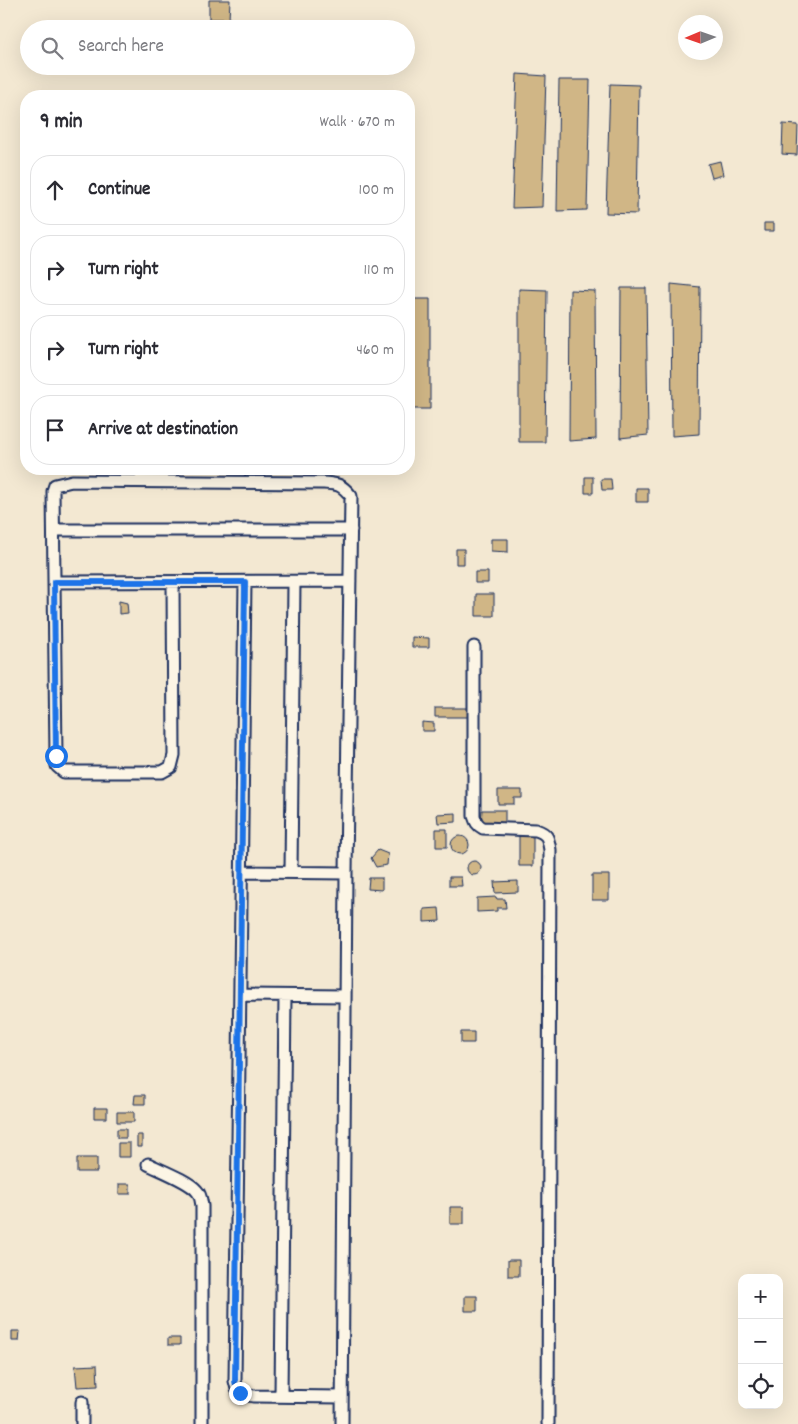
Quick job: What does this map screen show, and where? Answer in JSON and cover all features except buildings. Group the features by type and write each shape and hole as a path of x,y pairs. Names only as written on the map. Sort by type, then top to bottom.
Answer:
{"street":[{"path":"173,582 173,764 170,769 162,772 64,772 57,766 56,756 53,491 55,485 72,480 338,484 345,488 351,496 342,1424"},
{"path":"54,530 351,530"},
{"path":"54,582 350,582"},
{"path":"245,582 235,1381 240,1393 253,1396 342,1397"},
{"path":"291,872 294,582"},
{"path":"474,647 474,816 476,822 483,828 536,830 544,833 548,838 550,850 548,1424"},
{"path":"241,872 346,872"},
{"path":"240,995 345,996"},
{"path":"281,1396 285,996"},
{"path":"148,1164 189,1184 197,1191 202,1206 202,1424"},
{"path":"82,1402 82,1424"}],"route":[{"path":"56,756 54,582 245,582 235,1381 240,1393"}]}
